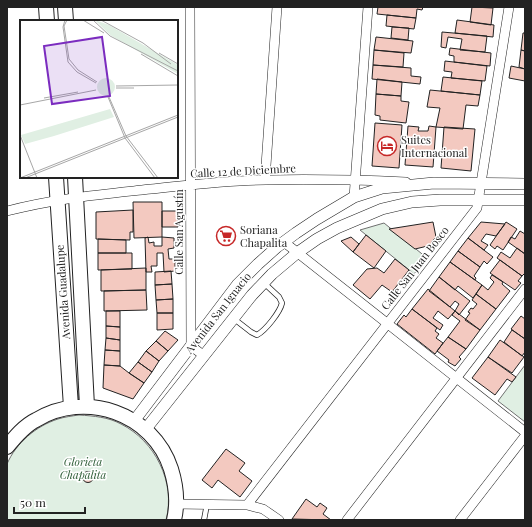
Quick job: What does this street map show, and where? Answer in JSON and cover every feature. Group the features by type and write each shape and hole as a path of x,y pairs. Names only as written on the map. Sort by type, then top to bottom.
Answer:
{"main road":[{"path":"46,7 47,20"},
{"path":"65,7 66,20"},
{"name":"Avenida Guadalupe","path":"56,178 71,407"},
{"name":"Avenida Guadalupe","path":"75,178 87,406"},
{"path":"7,446 20,431 35,420 53,411 71,407 87,406 104,408 120,413 134,421 145,430 163,451 174,476 176,490 174,520"}],"street":[{"name":"Calle San Agustín","path":"190,7 191,346"},
{"path":"265,180 277,7"},
{"path":"354,197 368,7"},
{"name":"Calle San Juan Bosco","path":"247,505 387,323 478,208 509,7"},
{"name":"Calle 12 de Diciembre","path":"7,211 38,203 76,197 191,185 265,180 356,180 434,183"},
{"name":"Avenida San Ignacio","path":"134,421 237,285 258,264 284,242 317,219 354,197 382,188 434,183 525,184"},
{"name":"Avenida San Ignacio","path":"145,430 233,318 264,283 297,252 317,238 336,228 382,209 412,202 440,200 525,200"},
{"path":"284,242 525,432"},
{"path":"347,520 525,289"},
{"path":"191,346 203,356"},
{"path":"460,520 525,436"},
{"path":"176,504 247,505 263,509 279,520"}],"lane":[{"path":"233,318 257,335 262,332 281,308 282,303 279,297 264,283"},
{"path":"204,520 207,504"}],"green space":[{"path":"384,223 427,258 414,274 360,230"},
{"path":"525,365 525,422 498,401"},
{"name":"Glorieta Chapalita","path":"79,415 101,417 121,424 133,431 144,441 160,464 165,477 168,491 166,520 7,520 7,464 11,456 21,442 42,426 60,418"}],"building":[{"path":"378,7 423,7 422,10 417,9 416,18 377,14"},
{"path":"472,7 493,8 491,25 470,22"},
{"path":"387,15 416,18 414,29 386,26"},
{"path":"457,20 494,25 493,37 455,33"},
{"path":"392,27 409,28 408,40 391,38"},
{"path":"442,32 487,36 485,52 460,50 462,39 448,37 446,48 441,47"},
{"path":"523,33 525,33 525,51 521,50"},
{"path":"376,37 413,41 411,53 374,50"},
{"path":"450,48 491,53 490,66 454,62 454,56 449,55"},
{"path":"374,50 404,53 403,67 373,65"},
{"path":"521,50 525,51 525,69 519,67"},
{"path":"445,61 487,66 485,81 451,78 452,72 444,71"},
{"path":"373,65 411,68 411,76 421,77 420,84 372,79"},
{"path":"511,66 525,69 525,81 509,78"},
{"path":"443,77 482,81 480,95 441,91"},
{"path":"377,79 402,82 401,96 376,94"},
{"path":"430,90 480,95 478,106 466,105 463,129 436,127 440,108 427,107"},
{"path":"376,94 401,96 401,101 409,102 406,123 380,120 380,116 375,115"},
{"name":"Suites Internacional","path":"375,123 402,125 399,168 372,166"},
{"path":"408,126 419,127 418,131 428,131 429,126 436,127 433,167 405,165"},
{"path":"444,127 475,129 471,171 441,168"},
{"path":"133,202 162,202 162,237 134,238"},
{"path":"133,210 133,232 130,232 130,240 96,239 96,212"},
{"path":"162,211 178,211 178,227 162,227"},
{"path":"433,222 436,237 432,241 432,245 415,249 389,229"},
{"path":"481,222 505,224 496,236 486,234 481,241 488,245 484,250 468,238"},
{"path":"506,222 517,229 503,250 497,246 495,249 490,245"},
{"path":"520,231 525,234 525,254 508,242 511,237 515,239"},
{"path":"366,235 386,251 374,268 353,252"},
{"path":"148,237 149,243 154,242 154,246 162,246 162,237 174,238 174,248 168,249 169,259 175,259 175,271 164,272 163,253 157,253 157,266 151,266 152,272 146,272 145,238"},
{"path":"351,237 359,244 353,252 341,241"},
{"path":"468,238 493,257 487,264 484,261 480,267 458,251"},
{"path":"98,239 126,240 126,253 98,253"},
{"path":"517,248 525,254 525,273 522,276 497,258 501,252 510,258"},
{"path":"458,251 480,267 474,276 476,278 475,280 450,262"},
{"path":"98,253 132,253 132,269 98,270"},
{"path":"395,259 409,270 392,292 382,285 370,299 353,285 367,269 377,268 384,273"},
{"path":"500,260 522,276 518,281 521,283 515,290 490,273"},
{"path":"450,262 482,285 473,298 458,286 455,290 439,277"},
{"path":"146,268 146,290 101,291 101,270"},
{"path":"171,271 172,284 155,285 155,272"},
{"path":"492,275 503,282 502,284 510,291 496,309 476,294 482,285 488,290 494,282 490,278"},
{"path":"439,277 470,301 459,315 455,311 459,304 455,301 450,307 429,291"},
{"path":"172,284 173,299 156,300 155,285"},
{"path":"428,289 455,311 448,319 438,311 433,318 443,325 440,330 412,309"},
{"path":"146,290 147,310 104,311 104,291"},
{"path":"476,294 496,309 480,330 465,320 470,313 468,312 471,308 473,309 477,304 472,300"},
{"path":"173,299 173,313 157,313 156,300"},
{"path":"412,309 437,328 435,331 439,334 436,338 443,343 435,354 397,324 404,315 406,317"},
{"path":"106,311 120,311 120,327 106,326"},
{"path":"455,311 480,330 466,349 448,337 460,321 452,315"},
{"path":"157,313 173,313 173,329 157,330"},
{"path":"521,316 525,319 525,339 511,329"},
{"path":"106,326 120,327 120,340 106,338"},
{"path":"512,330 525,339 525,352 522,356 504,342"},
{"path":"165,331 178,340 168,351 156,341"},
{"path":"448,337 466,349 459,357 461,359 455,366 448,362 449,360 437,351"},
{"path":"106,338 120,340 120,351 105,350"},
{"path":"500,340 524,357 512,373 488,357"},
{"path":"156,341 168,351 159,361 146,351"},
{"path":"105,350 120,351 120,366 104,365"},
{"path":"146,351 159,361 152,372 138,362"},
{"path":"488,357 516,377 512,382 507,379 495,395 472,378"},
{"path":"138,362 152,372 144,383 129,373"},
{"path":"104,365 120,366 144,383 133,399 103,388"},
{"path":"226,449 245,463 239,471 252,481 240,497 218,480 212,488 202,480"},
{"path":"88,471 92,473 94,477 92,481 88,483 84,481 82,477 84,473"},
{"path":"306,499 317,507 320,503 327,508 323,514 331,520 292,519"}],"place":[{"name":"Suites Internacional","path":"387,146"},
{"name":"Soriana Chapalita","path":"226,236"}]}
